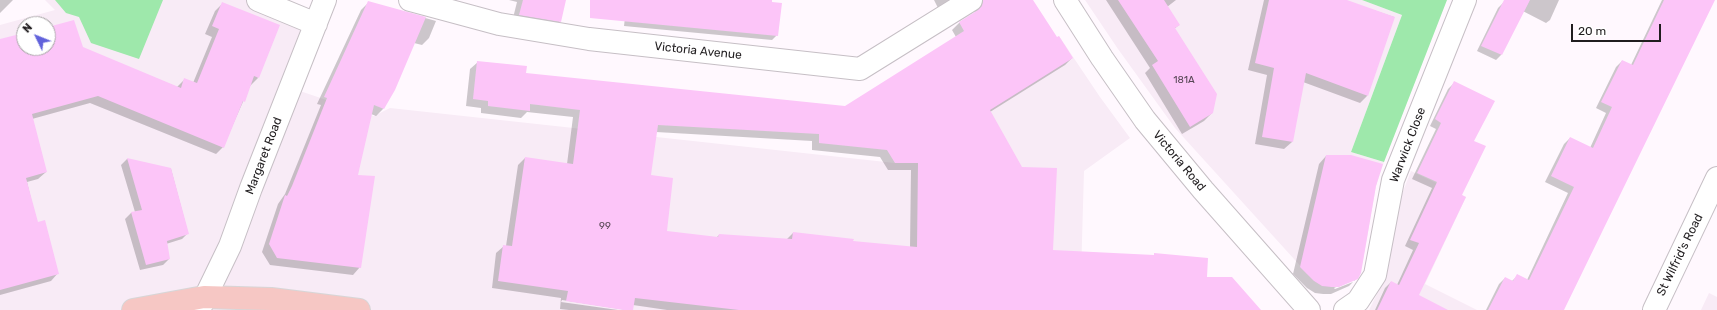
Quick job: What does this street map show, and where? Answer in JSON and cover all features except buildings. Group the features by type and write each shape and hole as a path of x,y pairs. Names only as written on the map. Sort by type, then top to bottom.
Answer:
{"main road":[{"path":"133,310 271,300 359,310"}],"street":[{"path":"258,0 316,24"},
{"name":"Margaret Road","path":"202,304 230,246 251,188 325,0"},
{"name":"Victoria Avenue","path":"410,0 499,24 589,39 860,69 972,0"},
{"name":"Victoria Road","path":"1065,0 1144,120 1203,190 1309,310"},
{"name":"Warwick Close","path":"1346,310 1358,301 1374,275 1393,180 1465,0"},
{"name":"St Wilfrid's Road","path":"1654,310 1717,178"}],"shaded area":[{"path":"45,0 255,0 318,26 291,88 374,116 390,108 895,163 1059,36 1130,138 1084,171 1080,310 0,310 0,25 16,21 16,56 56,56 56,16 33,16 55,10"},
{"path":"1085,0 1362,0 1402,15 1351,152 1384,162 1376,186 1362,266 1356,276 1339,287 1322,286 1314,281 1175,128"},
{"path":"1411,171 1466,197 1425,284 1477,310 1369,310 1387,274 1395,212"},
{"path":"1709,293 1717,297 1717,310 1701,310"}],"green space":[{"path":"55,0 163,0 139,59 91,43 79,17 66,13"},
{"path":"1362,0 1447,0 1384,162 1351,152 1402,15"}]}
